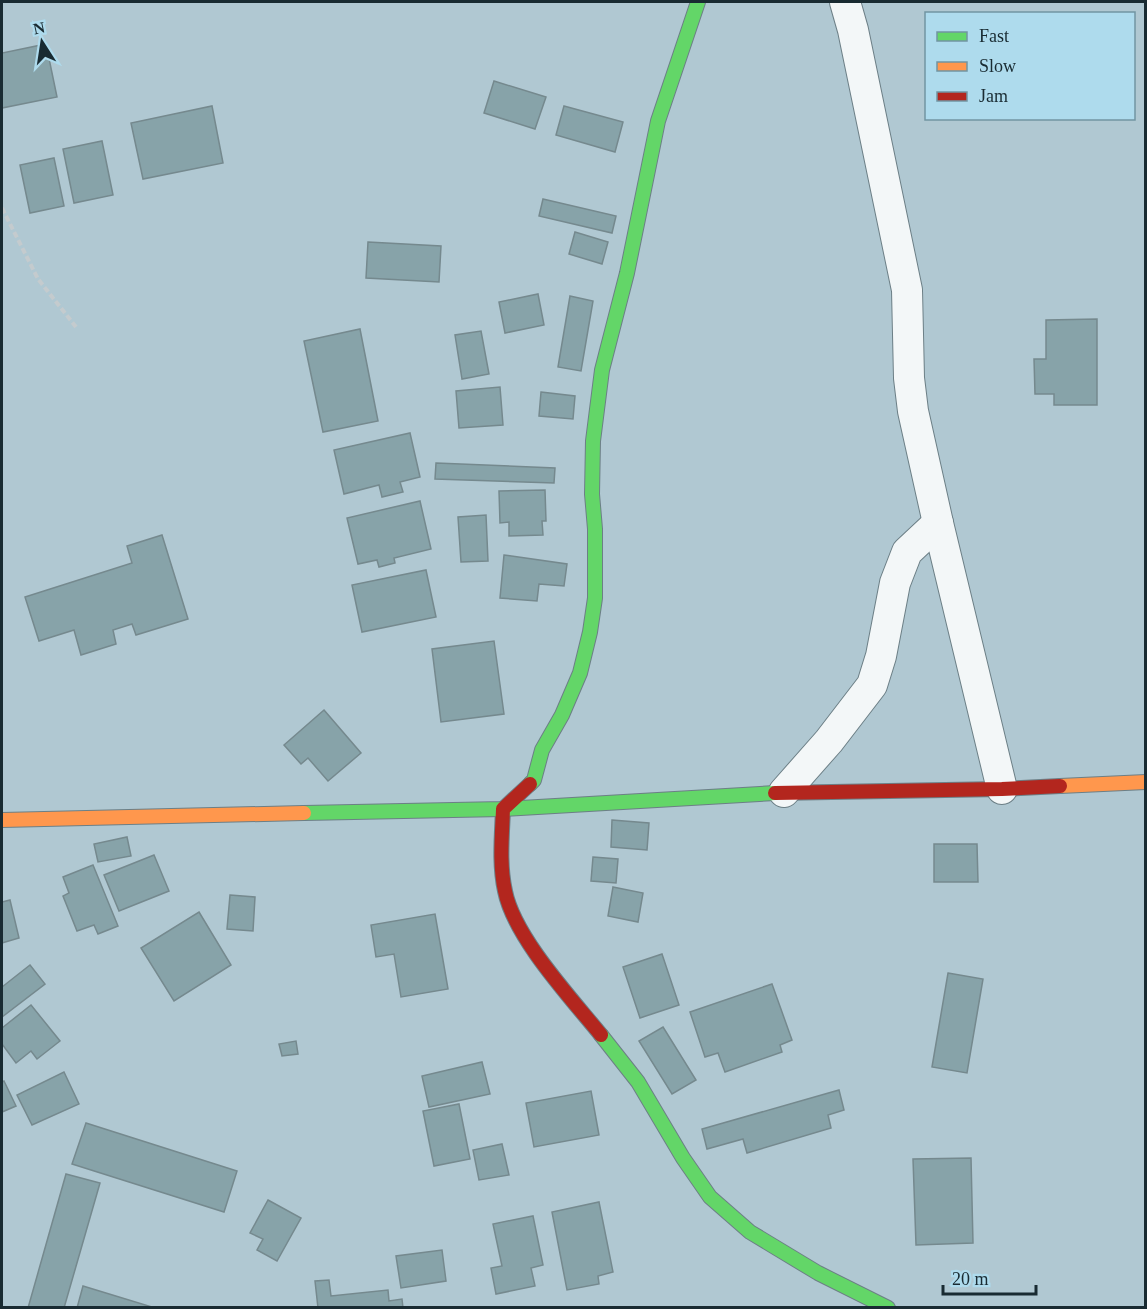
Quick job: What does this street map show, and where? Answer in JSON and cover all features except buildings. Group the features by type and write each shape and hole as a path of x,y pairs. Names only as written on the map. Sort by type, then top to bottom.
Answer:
{"street":[{"path":"698,2 658,121 627,273 602,370 592,441 595,598 590,632 580,673 562,715 542,750 534,780 503,809 501,851 505,892 516,921 542,961 638,1082 683,1158 710,1197 750,1232 818,1273 888,1308"},
{"path":"845,2 853,30 907,290 910,389 938,523 1002,789"},
{"path":"784,792 829,741 872,685 881,656 895,582 907,552 938,523"},
{"path":"2,820 503,809 784,792 1002,789 1146,782"}],"path":[{"path":"2,208 38,279 76,327"}],"traffic: fast":[{"path":"530,784 534,780 542,750 562,715 580,673 590,632 595,598 593,441 602,370 627,273 658,121 698,2"},
{"path":"304,813 503,809 775,793"},
{"path":"601,1035 638,1082 683,1158 710,1197 750,1232 818,1273 888,1308"}],"traffic: slow":[{"path":"1060,786 1146,782"},
{"path":"2,820 304,813"}],"traffic: jam":[{"path":"530,784 503,809 501,860 503,881 510,909 531,947 601,1035"},
{"path":"775,793 1060,786"}]}
